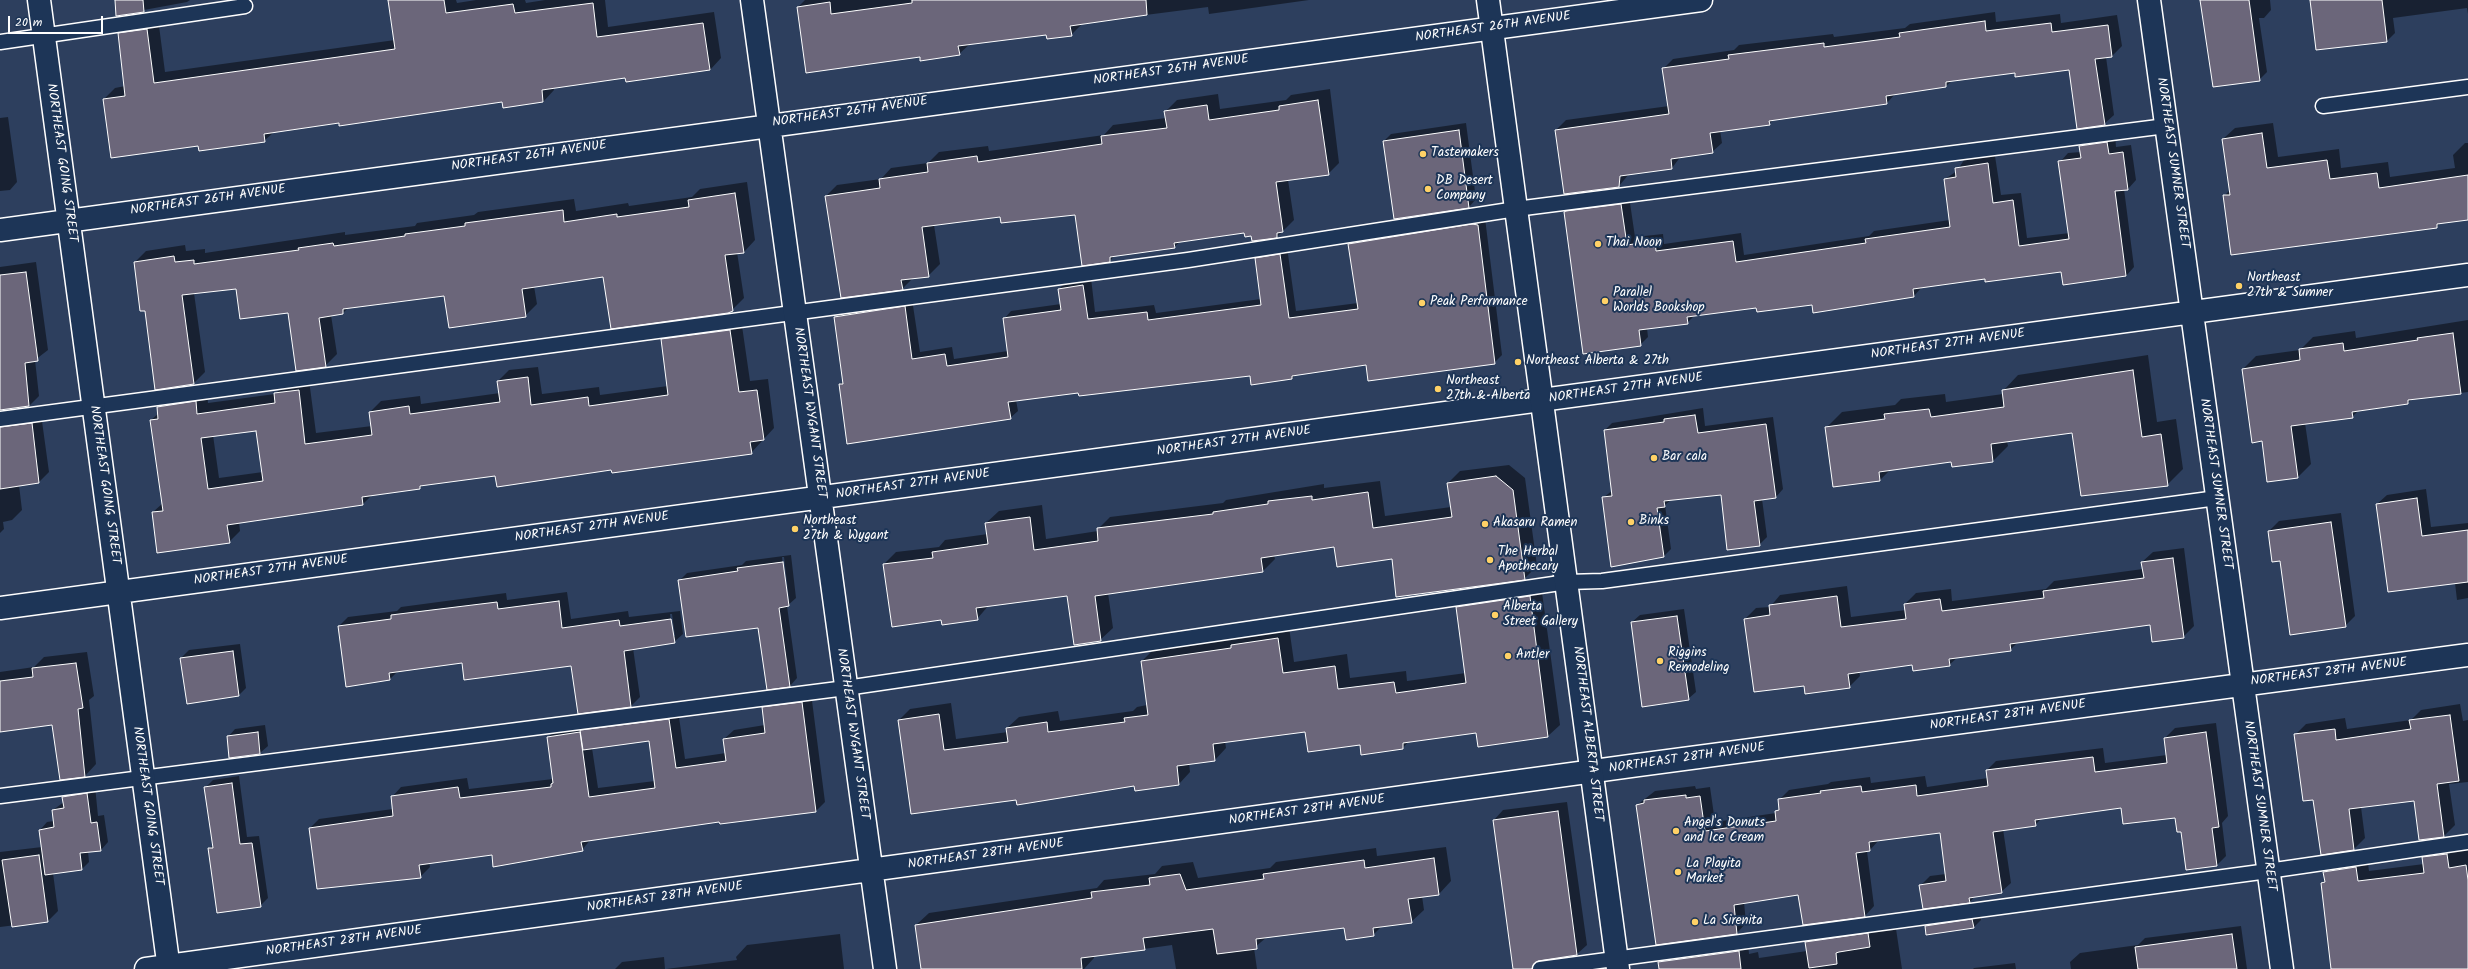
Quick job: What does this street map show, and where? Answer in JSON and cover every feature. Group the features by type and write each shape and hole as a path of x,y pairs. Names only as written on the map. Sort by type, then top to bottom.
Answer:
{"street":[{"name":"NORTHEAST GOING STREET","path":"39,0 169,968"},
{"name":"NORTHEAST WYGANT STREET","path":"752,0 821,497 884,969"},
{"name":"NORTHEAST ALBERTA STREET","path":"1488,0 1618,964"},
{"name":"NORTHEAST 26TH AVENUE","path":"0,230 769,124 1701,0"},
{"name":"NORTHEAST SUMNER STREET","path":"2149,0 2282,969"},
{"name":"NORTHEAST 27TH AVENUE","path":"0,608 2468,275"},
{"name":"NORTHEAST 28TH AVENUE","path":"146,969 169,968 870,870 2468,655"}],"lane":[{"path":"0,42 245,6"},
{"path":"2323,106 2468,88"},
{"path":"0,419 1188,260 1516,209 2166,126"},
{"path":"0,796 143,776 846,688 1567,582 1609,580 2217,498"},
{"path":"1540,969 1618,964 2468,842"}],"building":[{"path":"115,0 143,0 144,12 116,16"},
{"path":"388,0 444,0 446,13 513,4 515,13 593,3 597,37 703,23 710,70 626,82 625,78 542,90 543,102 503,108 502,102 339,126 339,123 264,134 265,142 199,151 198,146 111,158 103,99 125,96 118,33 147,29 154,83 395,49"},
{"path":"912,0 1146,0 1147,15 1070,26 1072,36 1047,39 1046,35 958,46 960,55 920,61 920,57 806,73 797,7 830,2 831,14 912,3"},
{"path":"2200,0 2249,0 2260,81 2213,87"},
{"path":"2310,0 2382,0 2387,42 2316,50"},
{"path":"1985,21 1986,31 2051,23 2052,32 2108,25 2112,57 2095,59 2105,125 2077,129 2069,70 2015,77 2015,73 1946,82 1946,87 1886,96 1887,104 1769,121 1770,125 1710,133 1713,153 1671,159 1672,169 1620,176 1619,187 1564,194 1555,130 1669,114 1662,68 1729,59 1728,55 1824,43 1824,47 1900,37 1899,33"},
{"path":"1318,100 1329,175 1276,182 1283,232 1277,233 1277,238 1252,241 1251,236 1245,237 1244,233 1174,243 1175,248 1110,257 1110,262 1082,266 1075,215 1001,223 1000,217 922,227 929,277 901,280 903,290 841,298 825,196 880,188 879,179 928,172 927,163 977,156 978,162 1102,144 1101,136 1167,128 1164,111 1207,105 1209,120 1279,110 1279,106"},
{"path":"1459,130 1469,208 1394,219 1383,141"},
{"path":"2262,133 2267,168 2327,160 2330,179 2377,173 2379,188 2468,175 2468,220 2437,224 2437,228 2231,255 2223,195 2230,195 2222,139"},
{"path":"2107,142 2109,154 2123,152 2128,190 2115,191 2126,276 2063,285 2061,272 1985,282 1985,279 1913,289 1914,297 1813,313 1812,305 1757,312 1756,308 1687,317 1688,324 1639,330 1641,346 1583,354 1564,212 1566,211 1621,204 1627,245 1655,241 1656,251 1733,241 1736,262 1866,243 1865,239 1950,227 1944,179 1956,177 1955,168 1988,163 1993,203 2013,200 2019,246 2069,239 2058,161 2081,158 2079,146"},
{"path":"735,193 744,253 725,255 733,311 728,313 611,329 603,277 522,289 526,317 449,328 444,296 343,309 343,314 319,318 326,367 296,371 288,313 240,319 236,289 182,295 194,384 155,390 145,311 140,311 134,262 174,256 175,262 194,260 194,264 299,250 298,248 333,243 334,246 405,236 405,234 465,226 465,223 563,210 564,222 617,214 617,217 689,207 688,200"},
{"path":"1472,224 1478,225 1495,364 1368,381 1366,365 1292,376 1292,379 1251,385 1250,376 1079,396 1078,393 1008,402 1011,419 847,444 839,384 843,384 834,317 905,306 912,359 945,354 947,366 1008,357 1003,318 1061,310 1058,289 1083,285 1088,319 1147,312 1148,320 1261,305 1255,258 1280,254 1289,318 1358,309 1348,244"},
{"path":"26,272 38,361 25,363 29,406 0,410 0,275"},
{"path":"730,330 739,392 757,390 764,440 750,442 752,454 612,473 611,470 497,487 495,476 420,486 420,489 362,497 363,505 227,525 230,543 157,553 152,512 163,511 150,420 158,419 157,407 196,401 197,414 275,403 274,393 299,390 305,444 372,435 369,412 409,406 410,414 500,402 497,381 528,377 531,405 588,397 589,406 668,395 661,339","holes":["256,431 263,481 208,489 201,438"]},
{"path":"2453,333 2461,394 2408,400 2408,404 2352,412 2353,418 2291,426 2298,478 2267,482 2262,441 2252,443 2242,369 2300,360 2299,349 2343,343 2344,351 2418,340 2417,338"},
{"path":"2133,370 2142,437 2161,434 2168,486 2081,496 2072,433 1991,444 1993,462 1952,467 1951,462 1879,472 1880,481 1833,487 1825,427 1885,419 1884,414 1929,409 1931,417 2004,407 2002,390"},
{"path":"1695,415 1698,433 1766,424 1776,498 1754,501 1760,546 1727,550 1721,495 1664,501 1665,507 1657,508 1664,557 1611,567 1602,497 1612,496 1604,430 1664,422 1664,419"},
{"path":"32,423 39,483 0,489 0,427"},
{"path":"1496,476 1513,490 1525,580 1396,597 1392,559 1337,567 1334,547 1261,558 1263,572 1095,596 1101,641 1074,645 1067,596 976,608 978,620 942,625 941,620 892,627 883,564 933,558 932,552 988,544 985,523 1030,517 1034,550 1098,541 1097,528 1213,514 1213,512 1268,504 1268,501 1312,496 1312,500 1368,492 1373,528 1452,517 1447,483"},
{"path":"2417,498 2422,536 2468,530 2468,582 2388,592 2376,504"},
{"path":"2331,522 2346,627 2290,635 2280,561 2272,562 2268,531"},
{"path":"2173,558 2184,638 2152,642 2150,625 2010,644 2011,651 1949,659 1950,666 1913,671 1912,665 1848,674 1850,688 1805,694 1804,686 1754,692 1744,619 1770,615 1769,605 1837,596 1841,627 1906,619 1904,604 1940,599 1942,611 2044,598 2043,591 2144,578 2141,562"},
{"path":"783,562 789,606 779,608 790,687 767,690 758,628 686,637 678,580 738,571 737,568"},
{"path":"1530,596 1548,737 1478,747 1476,733 1403,743 1403,749 1361,755 1360,745 1308,752 1305,732 1213,744 1215,761 1177,766 1179,785 1135,791 1134,786 1017,805 1016,800 911,814 898,720 939,714 944,750 1008,742 1006,728 1047,722 1048,732 1125,722 1124,718 1148,715 1141,661 1231,648 1231,645 1278,638 1283,673 1335,666 1338,689 1394,682 1396,693 1466,683 1456,607"},
{"path":"559,601 562,628 619,620 620,626 671,619 675,643 624,651 631,707 578,714 571,666 464,680 462,663 389,673 390,680 346,687 338,626 391,619 391,615 497,602 498,609"},
{"name":"Riggins Remodeling","path":"1677,616 1689,700 1642,707 1631,622"},
{"path":"233,651 239,696 187,704 180,658"},
{"path":"76,663 83,708 78,709 85,777 60,780 52,725 0,732 0,681 33,677 32,668"},
{"path":"802,702 816,812 720,824 719,822 581,842 583,851 493,867 492,855 419,865 421,878 317,889 309,828 393,816 391,796 458,787 460,798 551,787 551,784 553,783 547,737 580,732 589,797 655,788 649,741 583,750 580,730 669,719 676,768 726,761 723,739 765,733 762,707"},
{"path":"2450,715 2459,781 2437,784 2444,837 2419,840 2414,801 2349,809 2354,850 2321,855 2313,800 2303,801 2294,734 2335,729 2336,740 2411,729 2409,720"},
{"path":"258,732 260,754 229,758 227,736"},
{"path":"2206,732 2219,827 2212,828 2217,866 2186,870 2181,832 2177,832 2175,818 2123,824 2121,808 2035,820 2036,826 1993,832 2002,893 1969,898 1970,903 1923,909 1919,885 1946,881 1940,833 1869,842 1870,851 1856,853 1865,917 1803,925 1798,895 1734,905 1737,934 1656,945 1636,805 1644,803 1644,800 1686,795 1686,798 1700,796 1705,831 1776,821 1775,811 1779,810 1778,799 1821,793 1820,791 1861,786 1862,792 1916,785 1917,796 1988,786 1986,770 2093,757 2095,772 2167,763 2164,738"},
{"path":"232,783 240,844 252,843 261,907 217,913 208,848 213,848 204,787"},
{"path":"87,793 91,823 97,822 101,851 80,853 82,870 45,875 39,830 54,827 52,810 64,808 62,797"},
{"path":"1558,811 1577,955 1538,961 1532,969 1513,969 1493,820"},
{"path":"2447,854 2449,868 2466,865 2468,880 2468,969 2331,969 2321,883 2325,882 2323,872 2356,867 2358,881 2424,873 2422,857"},
{"path":"39,855 48,922 12,927 2,860"},
{"path":"1434,858 1439,895 1408,899 1412,923 1373,928 1374,936 1346,940 1344,928 1256,939 1257,949 1217,954 1213,929 1143,938 1145,950 1081,958 1082,969 921,969 915,925 1092,898 1091,892 1150,885 1149,878 1180,874 1186,890 1264,879 1263,874 1364,860 1365,868"},
{"path":"1972,919 1974,928 1926,935 1925,926"},
{"path":"1868,933 1870,947 1836,953 1837,964 1809,968 1805,942"},
{"path":"2232,934 2237,969 2138,969 2135,947"},
{"path":"1739,951 1741,969 1659,969 1658,962"}],"place":[{"name":"Tastemakers","path":"1423,154"},
{"name":"DB Desert Company","path":"1428,189"},
{"name":"Thai Noon","path":"1598,244"},
{"name":"Northeast 27th & Sumner","path":"2239,286"},
{"name":"Parallel Worlds Bookshop","path":"1605,301"},
{"name":"Peak Performance","path":"1422,303"},
{"name":"Northeast Alberta & 27th","path":"1518,362"},
{"name":"Northeast 27th & Alberta","path":"1438,389"},
{"name":"Bar cala","path":"1654,458"},
{"name":"Binks","path":"1631,522"},
{"name":"Akasaru Ramen","path":"1485,524"},
{"name":"Northeast 27th & Wygant","path":"795,529"},
{"name":"The Herbal Apothecary","path":"1490,560"},
{"name":"Alberta Street Gallery","path":"1495,615"},
{"name":"Antler","path":"1508,656"},
{"name":"Riggins Remodeling","path":"1660,661"},
{"name":"Angel's Donuts and Ice Cream","path":"1676,831"},
{"name":"La Playita Market","path":"1678,872"},
{"name":"La Sirenita","path":"1695,922"}]}
